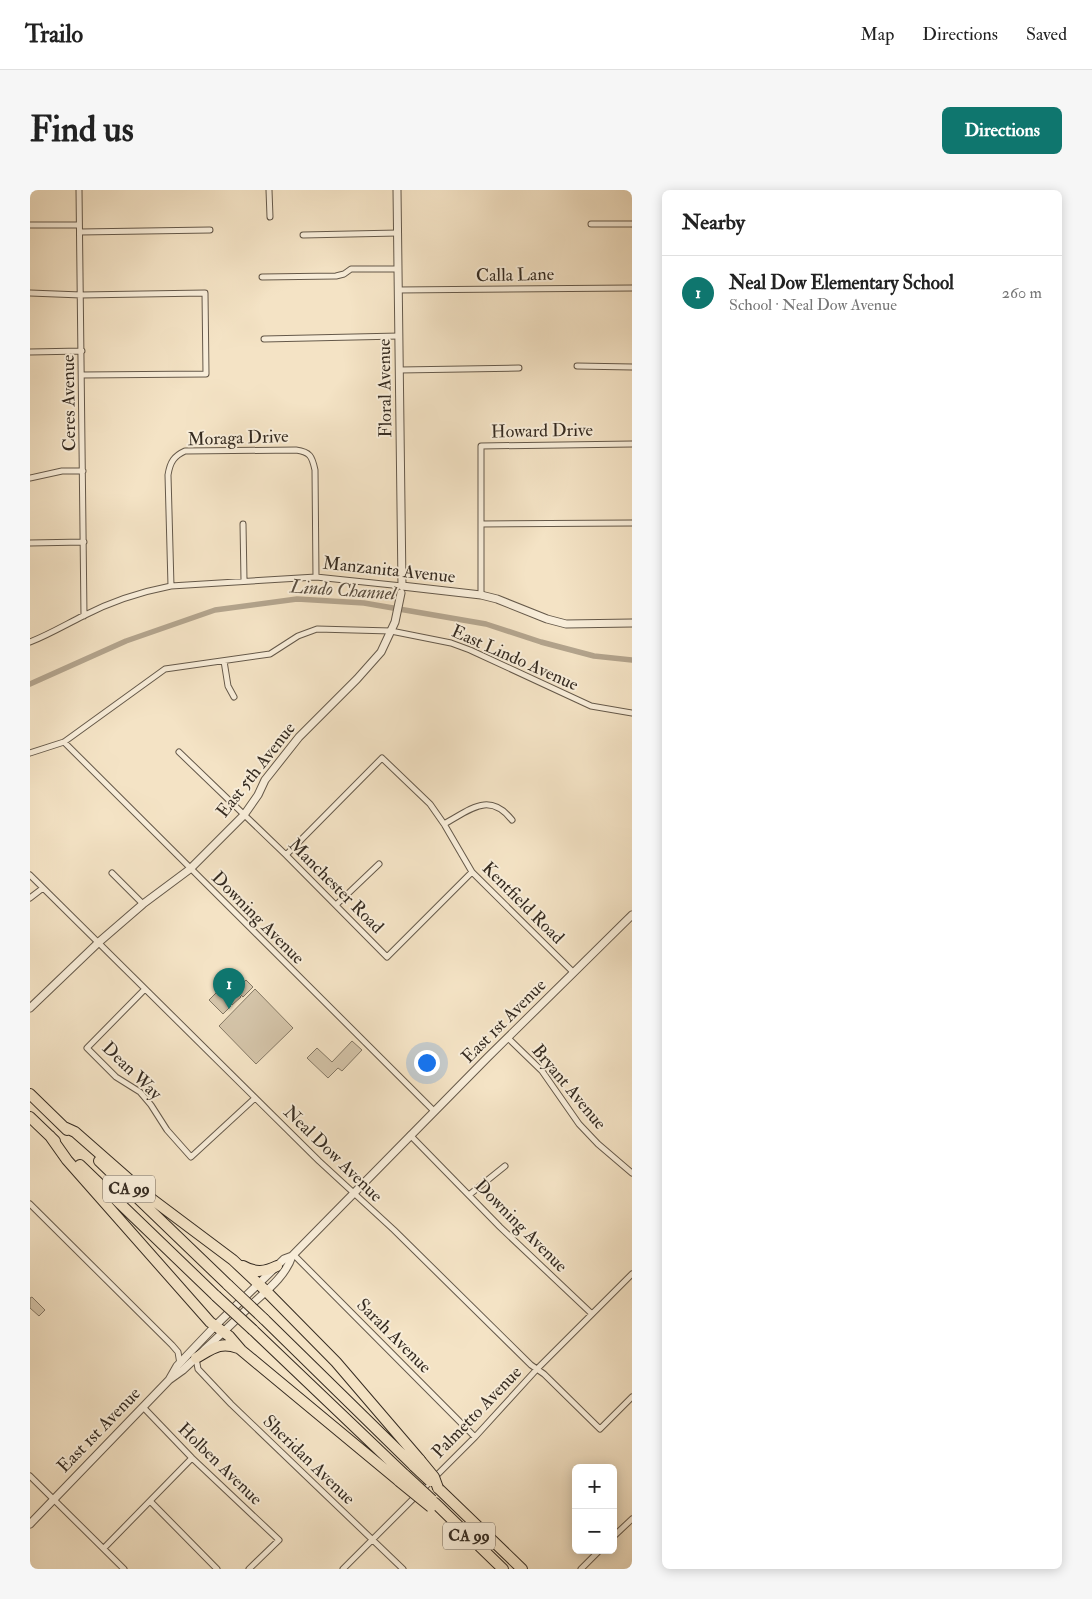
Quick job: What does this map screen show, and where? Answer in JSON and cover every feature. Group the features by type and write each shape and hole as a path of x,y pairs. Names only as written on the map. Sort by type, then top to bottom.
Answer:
{"highway":[{"name":"CA 99","path":"30,1094 228,1285 434,1477 441,1491 522,1569"},
{"name":"CA 99","path":"30,1117 253,1330 402,1478 452,1521 503,1569"},
{"path":"64,1126 75,1132 149,1196 233,1260 266,1291 336,1362 417,1463"},
{"path":"50,1136 67,1160 210,1322 242,1350 402,1478"},
{"path":"233,1260 254,1271 265,1271 277,1266"},
{"path":"194,1354 223,1345 230,1345 242,1350"}],"street":[{"name":"Ceres Avenue","path":"80,190 84,616"},
{"path":"269,190 270,217"},
{"name":"Floral Avenue","path":"397,190 402,590"},
{"path":"591,224 632,224"},
{"path":"30,225 80,225"},
{"path":"80,232 210,230"},
{"path":"303,235 398,233"},
{"path":"262,277 336,276 344,274 351,269 398,269"},
{"name":"Calla Lane","path":"398,290 632,288"},
{"path":"30,293 81,295 205,293 206,374 82,375"},
{"path":"264,339 399,336"},
{"path":"30,352 82,352"},
{"path":"577,366 632,367"},
{"path":"400,370 520,368"},
{"name":"Howard Drive","path":"481,595 481,446 632,444"},
{"name":"Moraga Drive","path":"171,586 168,475 170,464 176,455 185,451 296,450 305,452 313,459 315,470 316,577"},
{"path":"30,478 62,471 83,471"},
{"path":"482,524 632,523"},
{"path":"243,524 244,580"},
{"path":"30,543 84,542"},
{"name":"Manzanita Avenue","path":"30,642 134,595 171,586 316,577 402,590 481,595 566,624 632,623"},
{"name":"East 5th Avenue","path":"30,1008 99,942 143,904 190,869 244,815 258,795 265,780 299,737 381,652 395,622 402,590"},
{"name":"East Lindo Avenue","path":"30,753 64,742 160,671 171,667 270,654 298,636 317,629 391,631 451,643 591,706 632,714"},
{"path":"224,661 228,686 234,697"},
{"name":"Downing Avenue","path":"64,742 434,1111"},
{"name":"Manchester Road","path":"179,752 337,904 387,957 472,872"},
{"name":"Kentfield Road","path":"286,854 382,758 420,794 444,824 472,872 574,972"},
{"path":"444,824 485,804 498,806 512,820"},
{"path":"337,904 379,864"},
{"path":"112,873 143,904"},
{"name":"Neal Dow Avenue","path":"30,875 255,1098 394,1230 531,1365 600,1429 632,1397"},
{"path":"30,898 43,888"},
{"name":"East 1st Avenue","path":"30,1524 219,1329 258,1284 284,1259 293,1255 410,1135 574,972 631,920"},
{"name":"Dean Way","path":"144,990 87,1048 116,1077 140,1092 167,1130 191,1157 255,1098"},
{"name":"Bryant Avenue","path":"508,1038 542,1071 580,1124 598,1144 632,1173"},
{"name":"Downing Avenue","path":"410,1135 592,1314"},
{"path":"469,1195 505,1166"},
{"path":"30,1204 178,1352 183,1365 198,1369 194,1354 178,1352"},
{"name":"East 1st Avenue","path":"219,1329 266,1291 282,1275 293,1255"},
{"name":"Sarah Avenue","path":"293,1255 475,1437"},
{"name":"Palmetto Avenue","path":"342,1569 475,1437 537,1369 632,1274"},
{"name":"Sheridan Avenue","path":"198,1369 403,1569"},
{"name":"Holben Avenue","path":"143,1407 192,1458 279,1540 248,1569"},
{"path":"104,1548 192,1458"},
{"path":"30,1476 124,1569"},
{"path":"150,1501 217,1569"},
{"path":"617,1533 632,1519"},
{"path":"582,1567 596,1554"}],"shaded area":[{"path":"246,980 253,987 243,997 236,990"},
{"path":"227,983 241,997 232,1005 218,991"},
{"path":"255,989 293,1028 256,1064 219,1026"},
{"path":"217,992 231,1006 223,1014 209,1000"},
{"path":"352,1041 362,1050 342,1071 338,1068 328,1078 307,1058 317,1048 332,1062"},
{"path":"32,1297 45,1310 39,1316 30,1308 30,1298"}],"waterway":[{"name":"Lindo Channel","path":"30,684 126,641 215,610 297,599 364,603 486,624 541,642 594,656 632,660"}],"place":[{"name":"Neal Dow Elementary School","path":"229,1009"}]}
